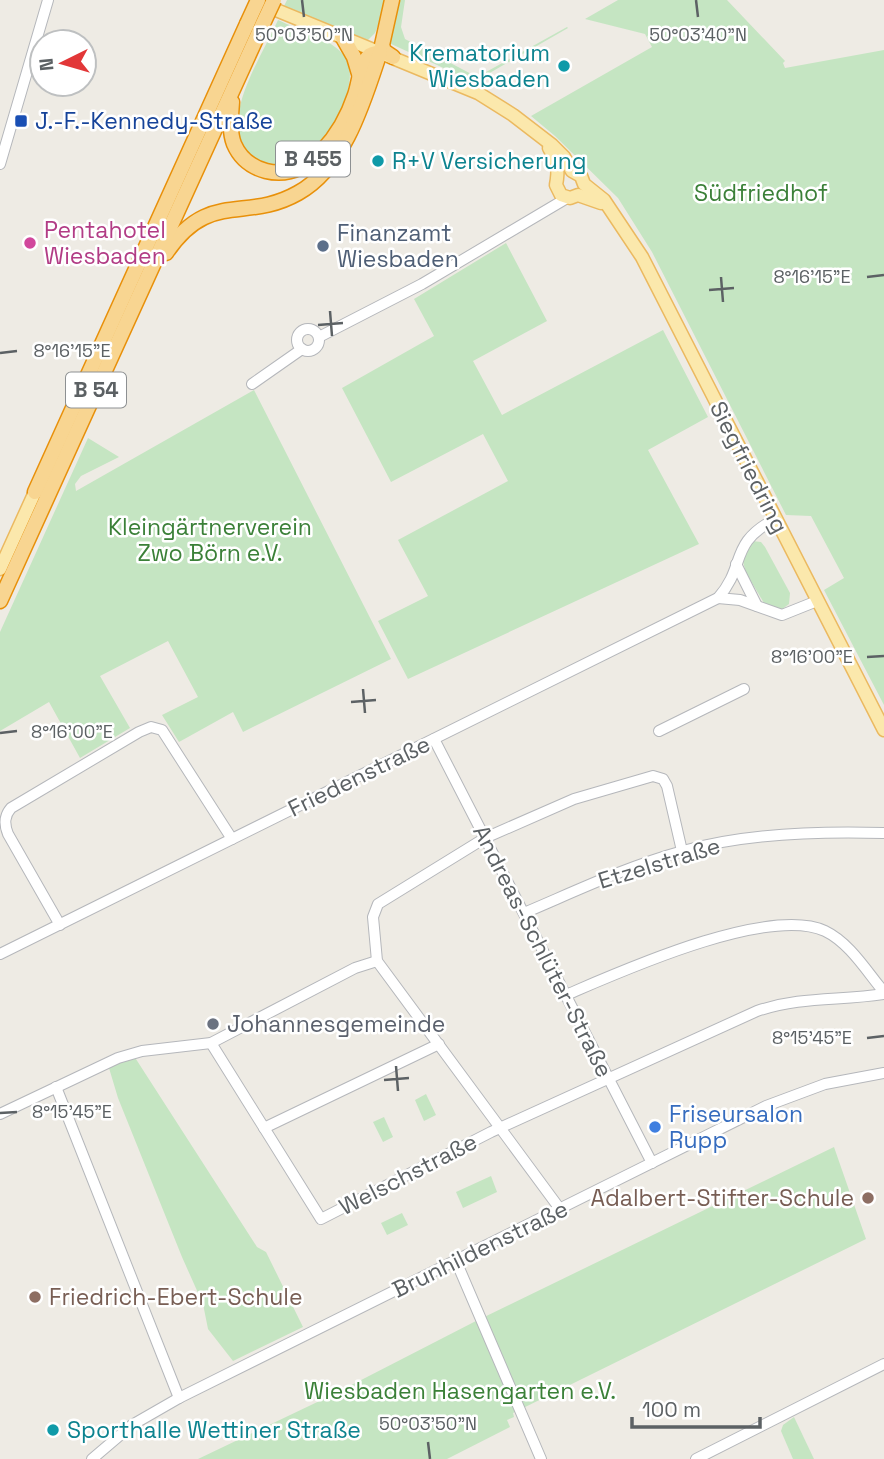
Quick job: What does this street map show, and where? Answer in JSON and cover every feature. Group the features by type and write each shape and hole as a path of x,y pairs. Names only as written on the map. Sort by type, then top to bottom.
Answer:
{"highway":[{"name":"B 54","path":"35,492 253,27 255,0"},
{"name":"B 455","path":"274,0 253,27 232,90 231,131 239,154 260,170 281,173 298,169 331,141 351,107 360,77"},
{"path":"387,55 382,47 392,0"},
{"path":"342,36 354,57 360,77"},
{"path":"360,77 369,57 387,55"},
{"path":"145,284 174,240 199,219 222,211 277,202 298,193 312,183 349,133 387,55"},
{"name":"B 54","path":"0,601 232,90"}],"main road":[{"name":"Siegfriedring","path":"255,0 478,93 513,115 560,152 569,185 597,193 642,257 884,730"},
{"name":"B 54","path":"1,564 35,492"}],"street":[{"path":"0,164 47,3"},
{"path":"319,337 411,290 541,214 569,185"},
{"path":"252,384 302,349 313,350 318,345 319,337 313,329 302,330 297,340 302,349"},
{"path":"718,598 728,586 748,537 775,519"},
{"path":"736,564 757,606"},
{"path":"718,598 740,600 782,615 817,601"},
{"name":"Friedenstraße","path":"0,954 718,598"},
{"path":"659,731 744,689"},
{"path":"60,925 8,834 5,823 8,812 139,732 151,727 162,730 232,839"},
{"name":"Andreas-Schlüter-Straße","path":"434,739 652,1163"},
{"path":"560,1209 377,961 373,917 376,907 485,838 574,799 658,777 663,779 667,786 682,851"},
{"name":"Etzelstraße","path":"524,913 607,877 682,851 735,840 794,835 884,833"},
{"path":"566,995 641,963 710,939 789,925 824,930 838,939 884,993"},
{"path":"0,1114 130,1054 211,1043 355,968 377,961"},
{"name":"Welschstraße","path":"211,1043 321,1219 502,1128 757,1011 781,1003 884,993"},
{"path":"264,1128 439,1044"},
{"name":"Brunhildenstraße","path":"92,1459 132,1425 179,1398 652,1163 799,1092 843,1079 884,1073"},
{"path":"56,1087 179,1398"},
{"path":"456,1261 541,1459"},
{"path":"696,1459 884,1364"}],"green space":[{"path":"287,0 388,0 375,33 368,40 283,8"},
{"path":"399,0 405,0 401,27 405,39 477,77 568,28 474,82 389,43"},
{"name":"Südfriedhof","path":"618,0 727,0 785,61 785,68 884,50 884,705 824,590 844,578 811,516 786,515 652,252 618,198 531,116 652,47 645,34 585,19"},
{"path":"278,20 330,43 344,55 350,70 348,89 328,133 311,151 292,163 272,166 248,153 240,139 238,123 240,105 249,80"},
{"path":"506,243 547,321 473,361 502,415 663,330 708,417 648,450 699,544 408,679 378,621 428,596 398,540 508,481 483,434 391,482 342,388 434,336 414,299"},
{"name":"Kleingärtnerverein Zwo Börn e.V.","path":"254,390 391,659 243,732 233,712 179,742 162,715 198,697 168,641 100,676 130,728 80,758 49,702 0,731 0,632 88,438 119,457 81,476 75,484 76,491"},
{"path":"752,541 761,542 765,547 790,593 789,604 781,610 764,603 746,573 742,558"},
{"path":"134,1056 257,1247 266,1252 303,1327 233,1361 208,1329 203,1304 118,1098 109,1068"},
{"path":"426,1094 436,1115 424,1121 415,1100"},
{"path":"384,1117 393,1137 383,1142 373,1122"},
{"name":"Wiesbaden Hasengarten e.V.","path":"834,1147 866,1239 513,1413 514,1417 507,1420 510,1427 447,1459 198,1459 332,1395 474,1322"},
{"path":"491,1176 497,1192 463,1208 456,1192"},
{"path":"402,1213 408,1225 387,1235 381,1223"},
{"path":"794,1417 814,1459 793,1459 781,1431 783,1425"}],"place":[{"name":"Krematorium Wiesbaden","path":"564,66"},
{"name":"J.-F.-Kennedy-Straße","path":"21,121"},
{"name":"R+V Versicherung","path":"378,161"},
{"name":"Pentahotel Wiesbaden","path":"30,243"},
{"name":"Finanzamt Wiesbaden","path":"323,246"},
{"name":"Johannesgemeinde","path":"213,1024"},
{"name":"Friseursalon Rupp","path":"655,1127"},
{"name":"Adalbert-Stifter-Schule","path":"868,1198"},
{"name":"Friedrich-Ebert-Schule","path":"35,1297"},
{"name":"Sporthalle Wettiner Straße","path":"53,1430"}]}
